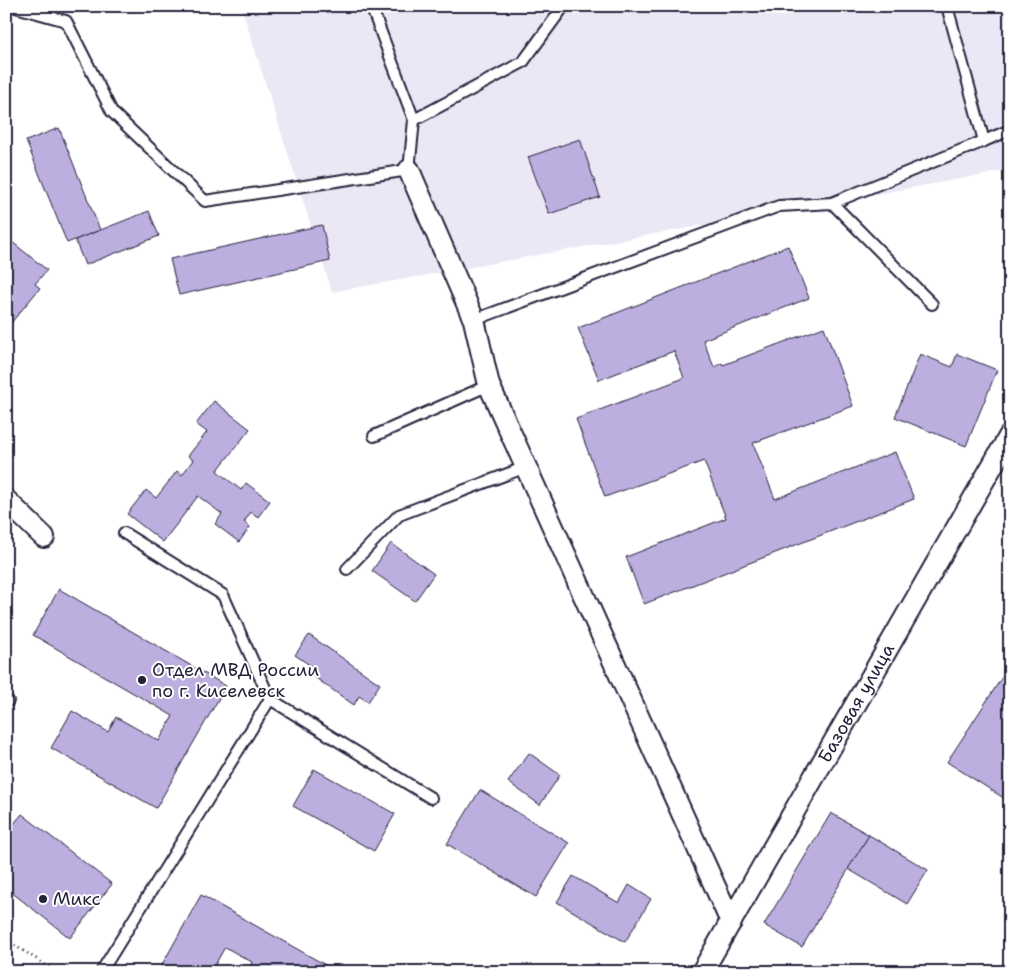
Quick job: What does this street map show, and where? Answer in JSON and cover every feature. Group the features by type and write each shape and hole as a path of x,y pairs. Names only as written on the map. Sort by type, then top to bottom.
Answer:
{"street":[{"path":"409,170 474,320 489,385 731,922"},
{"name":"Базовая улица","path":"702,972 1010,435"},
{"path":"6,500 44,537"}],"lane":[{"path":"12,6 66,21 112,112 205,201 409,170 414,120 371,6"},
{"path":"414,120 523,62 564,6"},
{"path":"947,6 984,141"},
{"path":"474,320 779,206 832,203 1010,130"},
{"path":"832,203 932,304"},
{"path":"374,436 489,385"},
{"path":"347,570 399,515 526,467"},
{"path":"124,533 223,595 270,699 431,798"},
{"path":"102,972 270,699"}],"path":[{"path":"6,940 57,972"}],"shaded area":[{"path":"241,6 1010,6 1010,170 332,292"}],"building":[{"path":"59,128 100,230 67,243 26,141"},
{"path":"580,139 600,197 549,214 528,157"},
{"path":"149,211 159,236 85,265 75,240"},
{"path":"322,225 330,261 179,295 170,259"},
{"path":"6,237 47,270 35,284 40,288 6,329 6,267 9,263 6,260"},
{"path":"788,246 809,298 703,340 714,367 824,327 853,406 753,443 775,499 895,452 914,499 644,604 626,557 726,518 704,461 605,497 576,419 684,378 674,351 599,380 578,328"},
{"path":"920,354 952,367 957,354 997,370 966,446 895,417"},
{"path":"214,401 250,429 217,471 241,490 246,483 270,501 258,517 251,512 244,522 250,527 239,542 215,524 222,514 198,496 163,542 127,514 146,490 156,498 177,471 182,475 193,460 188,456 207,432 196,424"},
{"path":"391,543 434,574 415,601 372,571"},
{"path":"59,589 226,686 156,808 51,748 72,711 108,732 116,717 159,741 173,716 33,635"},
{"path":"309,635 380,684 368,702 359,696 354,705 310,674 314,668 295,655"},
{"path":"1010,665 1010,802 947,762"},
{"path":"529,753 560,775 540,805 508,782"},
{"path":"314,769 395,814 374,851 293,806"},
{"path":"480,790 569,843 536,897 447,844"},
{"path":"831,813 869,835 802,947 764,925"},
{"path":"22,814 112,884 70,938 6,888 6,833"},
{"path":"869,835 928,870 907,904 848,869"},
{"path":"573,876 619,903 629,885 651,899 625,942 557,902"},
{"path":"201,895 338,972 254,972 249,969 252,962 225,947 211,972 158,972"}],"place":[{"name":"Отдел МВД России по г. Киселевск","path":"142,680"},
{"name":"Микс","path":"43,899"}]}
